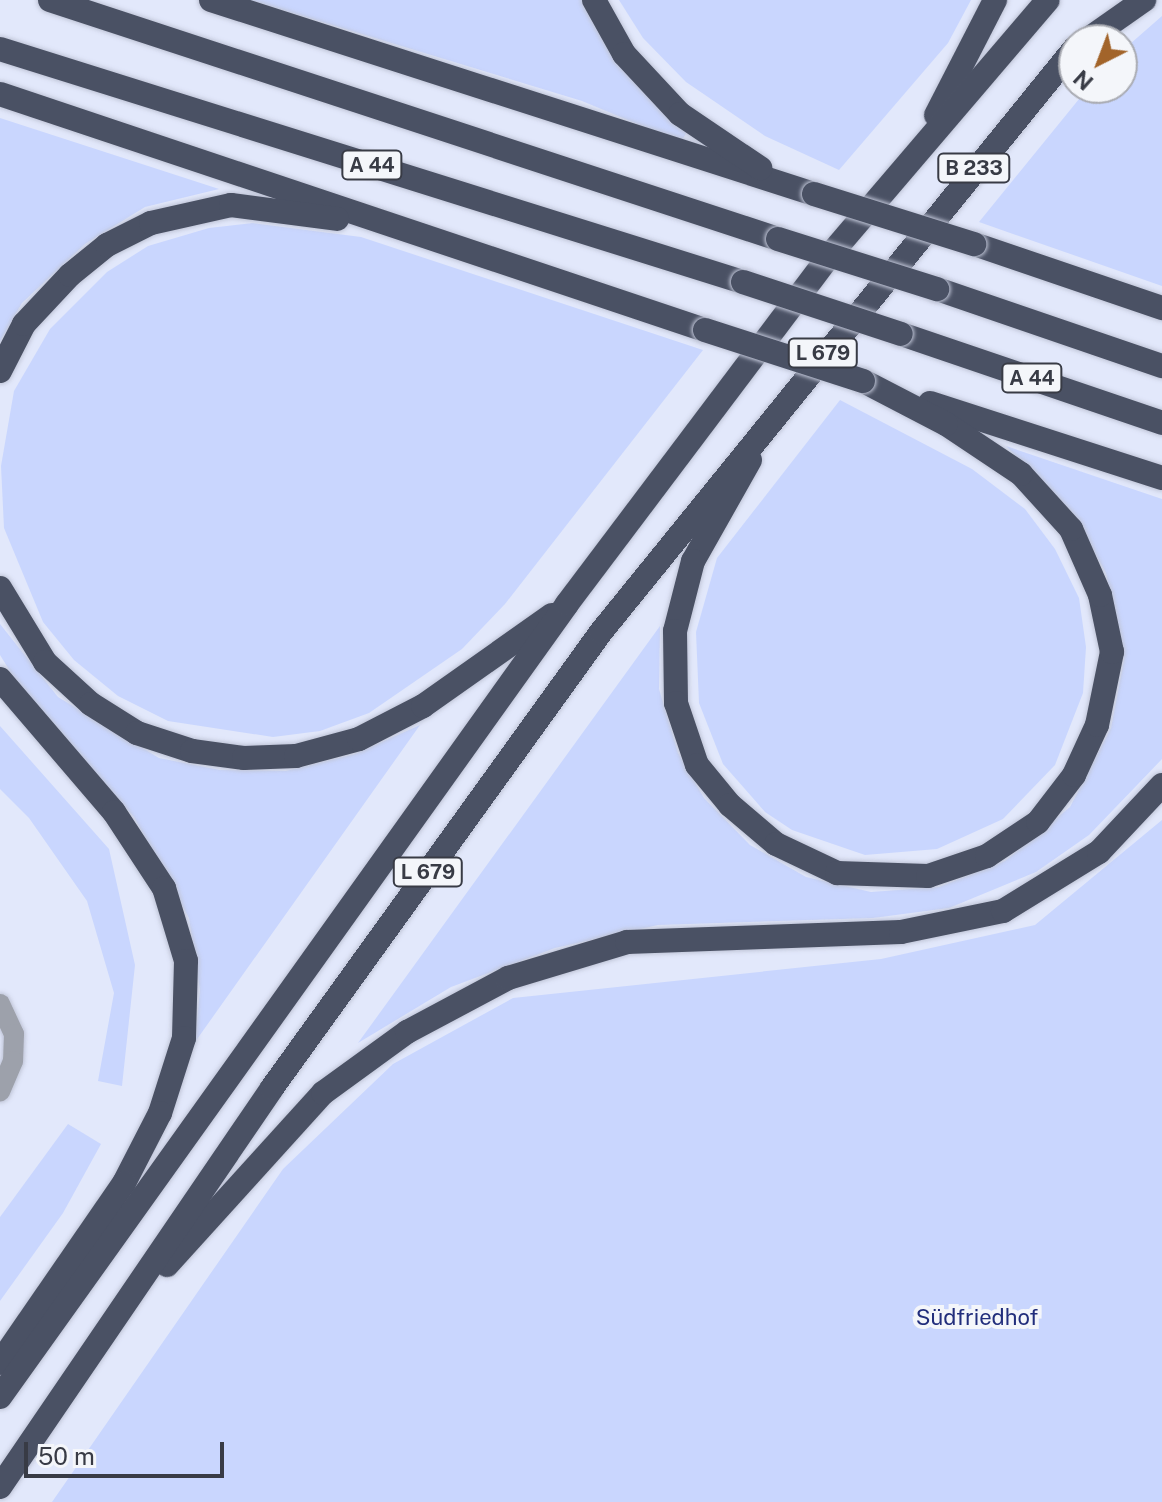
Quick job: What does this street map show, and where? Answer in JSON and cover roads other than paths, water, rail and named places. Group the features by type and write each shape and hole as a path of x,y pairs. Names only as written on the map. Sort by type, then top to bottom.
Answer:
{"highway":[{"name":"A 44","path":"50,0 937,289 1162,366"},
{"path":"211,0 974,244 1162,308"},
{"path":"594,0 624,54 680,114 782,183"},
{"path":"918,151 995,0"},
{"name":"B 233","path":"813,277 1048,0"},
{"path":"1096,24 1114,0"},
{"path":"1108,24 1144,0"},
{"name":"A 44","path":"0,49 743,282 1162,423"},
{"name":"B 233","path":"874,288 1058,68"},
{"path":"0,94 705,330 1162,478"},
{"path":"0,371 24,324 70,275 151,223 231,205 438,239"},
{"name":"L 679","path":"0,1397 567,604 813,277"},
{"name":"L 679","path":"0,1487 101,1338 601,632 874,288"},
{"path":"771,418 693,561 675,631 676,703 697,765 730,805 776,844 837,873 928,876 987,856 1038,822 1074,775 1097,725 1112,652 1100,595 1071,529 1021,474 946,424 863,381"},
{"path":"0,588 45,662 91,704 137,733 192,751 244,758 296,756 359,739 423,706 567,604"},
{"path":"0,679 114,812 164,888 186,961 184,1038 160,1113 124,1183 0,1363"},
{"path":"101,1338 323,1093 407,1032 508,978 627,942 901,932 1003,911 1099,852 1162,785"}],"lane":[{"path":"0,1004 14,1034 13,1061 0,1091"}],"park label":[{"name":"Südfriedhof","path":"977,1318"}]}
